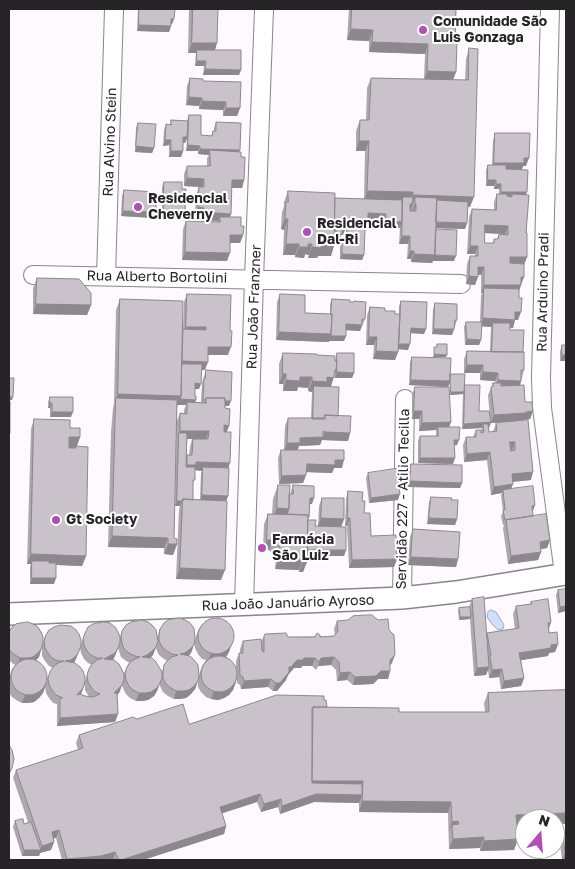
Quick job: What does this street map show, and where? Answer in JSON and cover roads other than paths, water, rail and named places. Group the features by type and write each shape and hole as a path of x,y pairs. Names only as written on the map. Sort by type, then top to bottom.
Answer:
{"main road":[{"name":"Rua João Januário Ayroso","path":"9,614 402,598 456,592 565,574"}],"street":[{"name":"Rua Alvino Stein","path":"106,276 114,9"},
{"name":"Rua João Franzner","path":"244,604 264,9"},
{"name":"Rua Arduino Pradi","path":"550,9 541,378 542,408 565,574"},
{"name":"Rua Alberto Bortolini","path":"33,275 461,284"},
{"name":"Servidão 227 - Atilio Tecilla","path":"402,598 404,399"}],"water":[{"path":"491,610 496,612 504,625 503,629 498,630 487,617 488,612"}],"place":[{"name":"Comunidade São Luis Gonzaga","path":"423,30"},
{"name":"Residencial Cheverny","path":"138,207"},
{"name":"Residencial Dal-Ri","path":"307,232"},
{"name":"Gt Society","path":"56,520"},
{"name":"Farmácia São Luiz","path":"262,548"}]}
